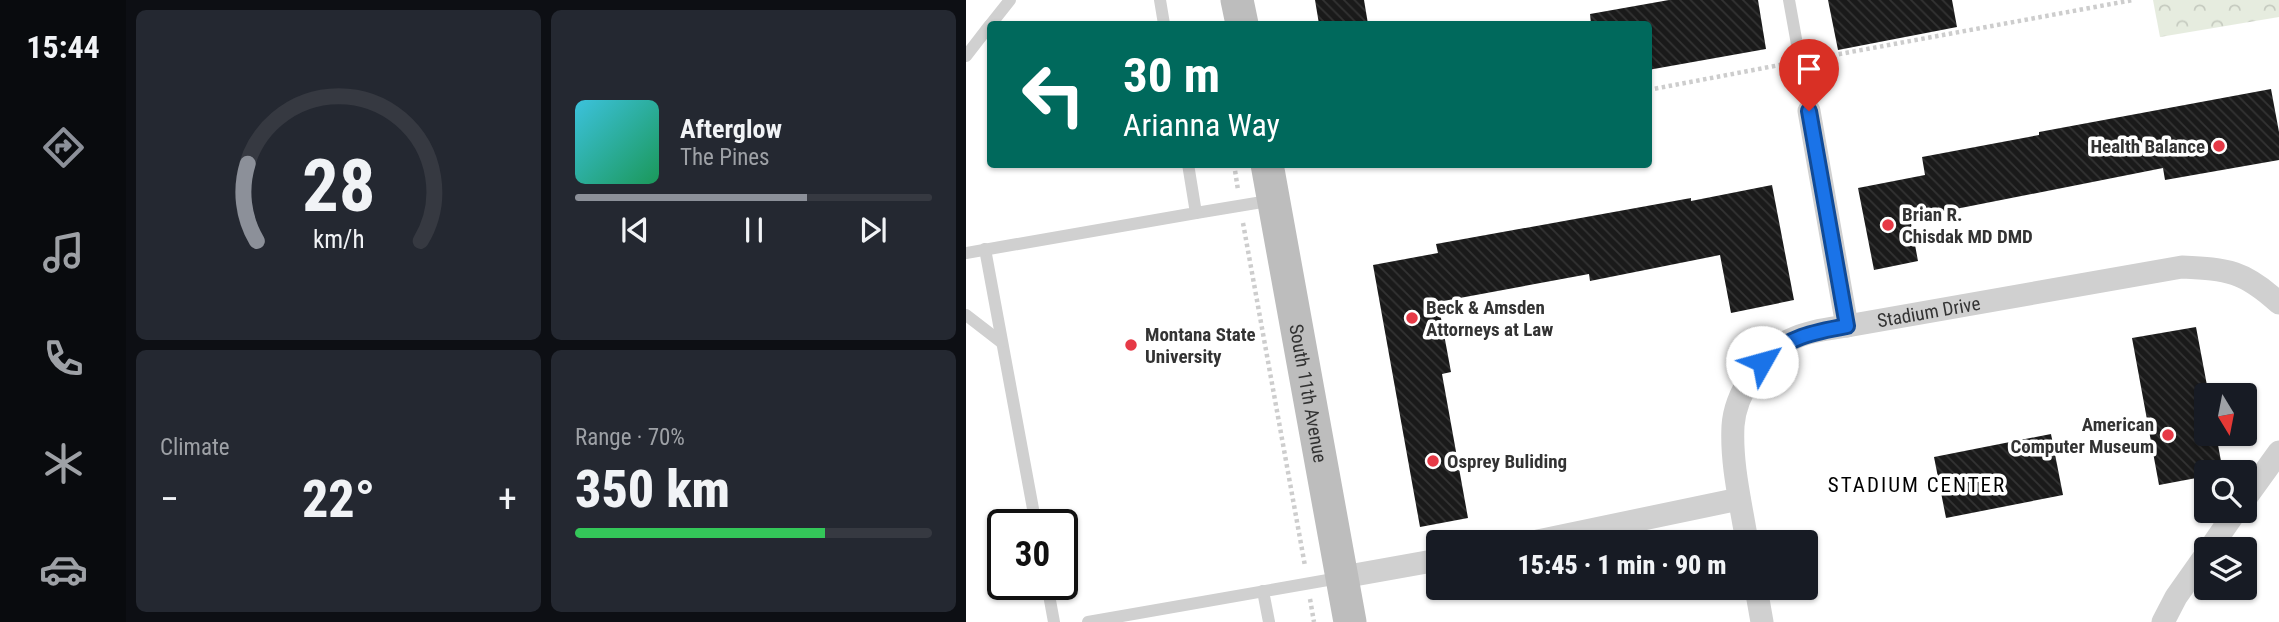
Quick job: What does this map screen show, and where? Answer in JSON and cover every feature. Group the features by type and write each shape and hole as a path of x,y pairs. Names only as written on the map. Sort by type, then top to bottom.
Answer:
{"street":[{"path":"1237,0 1241,21"},
{"path":"1809,111 1847,326"},
{"name":"South 11th Avenue","path":"1269,168 1350,622"},
{"name":"Stadium Drive","path":"1746,530 1733,423 1749,379 1762,362 1783,344 1807,333 2182,267 2217,269 2239,274 2263,288 2279,303"},
{"path":"2257,482 2279,452"},
{"path":"1591,530 1740,499"},
{"path":"1343,577 1426,562"},
{"path":"2163,622 2194,571"},
{"path":"1758,600 1762,622"}],"lane":[{"path":"994,21 1010,0"},
{"path":"1160,0 1164,21"},
{"path":"1789,0 1809,111"},
{"path":"966,56 987,30"},
{"path":"1189,168 1196,213"},
{"path":"966,253 1274,200"},
{"path":"985,249 1033,509"},
{"path":"966,315 1001,342"},
{"path":"1088,622 1343,577"},
{"path":"1264,591 1269,622"},
{"path":"1050,600 1055,622"}],"path":[{"path":"1652,89 2133,0"},
{"path":"1235,168 1314,622"}],"green space":[{"path":"2153,0 2279,0 2279,17 2160,37"}],"building":[{"path":"1315,0 1364,0 1368,21 1318,21"},
{"path":"1669,0 1758,0 1766,49 1652,69 1652,21 1591,21 1590,14"},
{"path":"1828,0 1952,0 1957,27 1838,50"},
{"path":"2271,89 2279,132 2279,160 2165,180 2163,168 1910,218 1918,261 1874,270 1858,188 1925,175 1922,157 2039,135 2039,132"},
{"path":"1772,185 1794,300 1731,313 1720,255 1590,281 1589,274 1438,302 1451,372 1442,374 1468,518 1420,527 1373,265 1438,253 1436,244"},
{"path":"2196,327 2207,383 2194,383 2194,446 2218,446 2221,460 2194,460 2194,478 2159,485 2132,338"},
{"path":"2051,434 2063,495 1946,518 1934,457"}],"place":[{"name":"Health Balance","path":"2219,146"},
{"name":"Brian R. Chisdak MD DMD","path":"1888,225"},
{"name":"Beck & Amsden Attorneys at Law","path":"1412,318"},
{"name":"Montana State University","path":"1131,345"},
{"name":"American Computer Museum","path":"2168,435"},
{"name":"Osprey Buliding","path":"1433,461"}],"district":[{"name":"STADIUM CENTER","path":"1917,485"}],"route":[{"path":"1762,362 1775,348 1807,333 1847,326 1809,111"}]}
